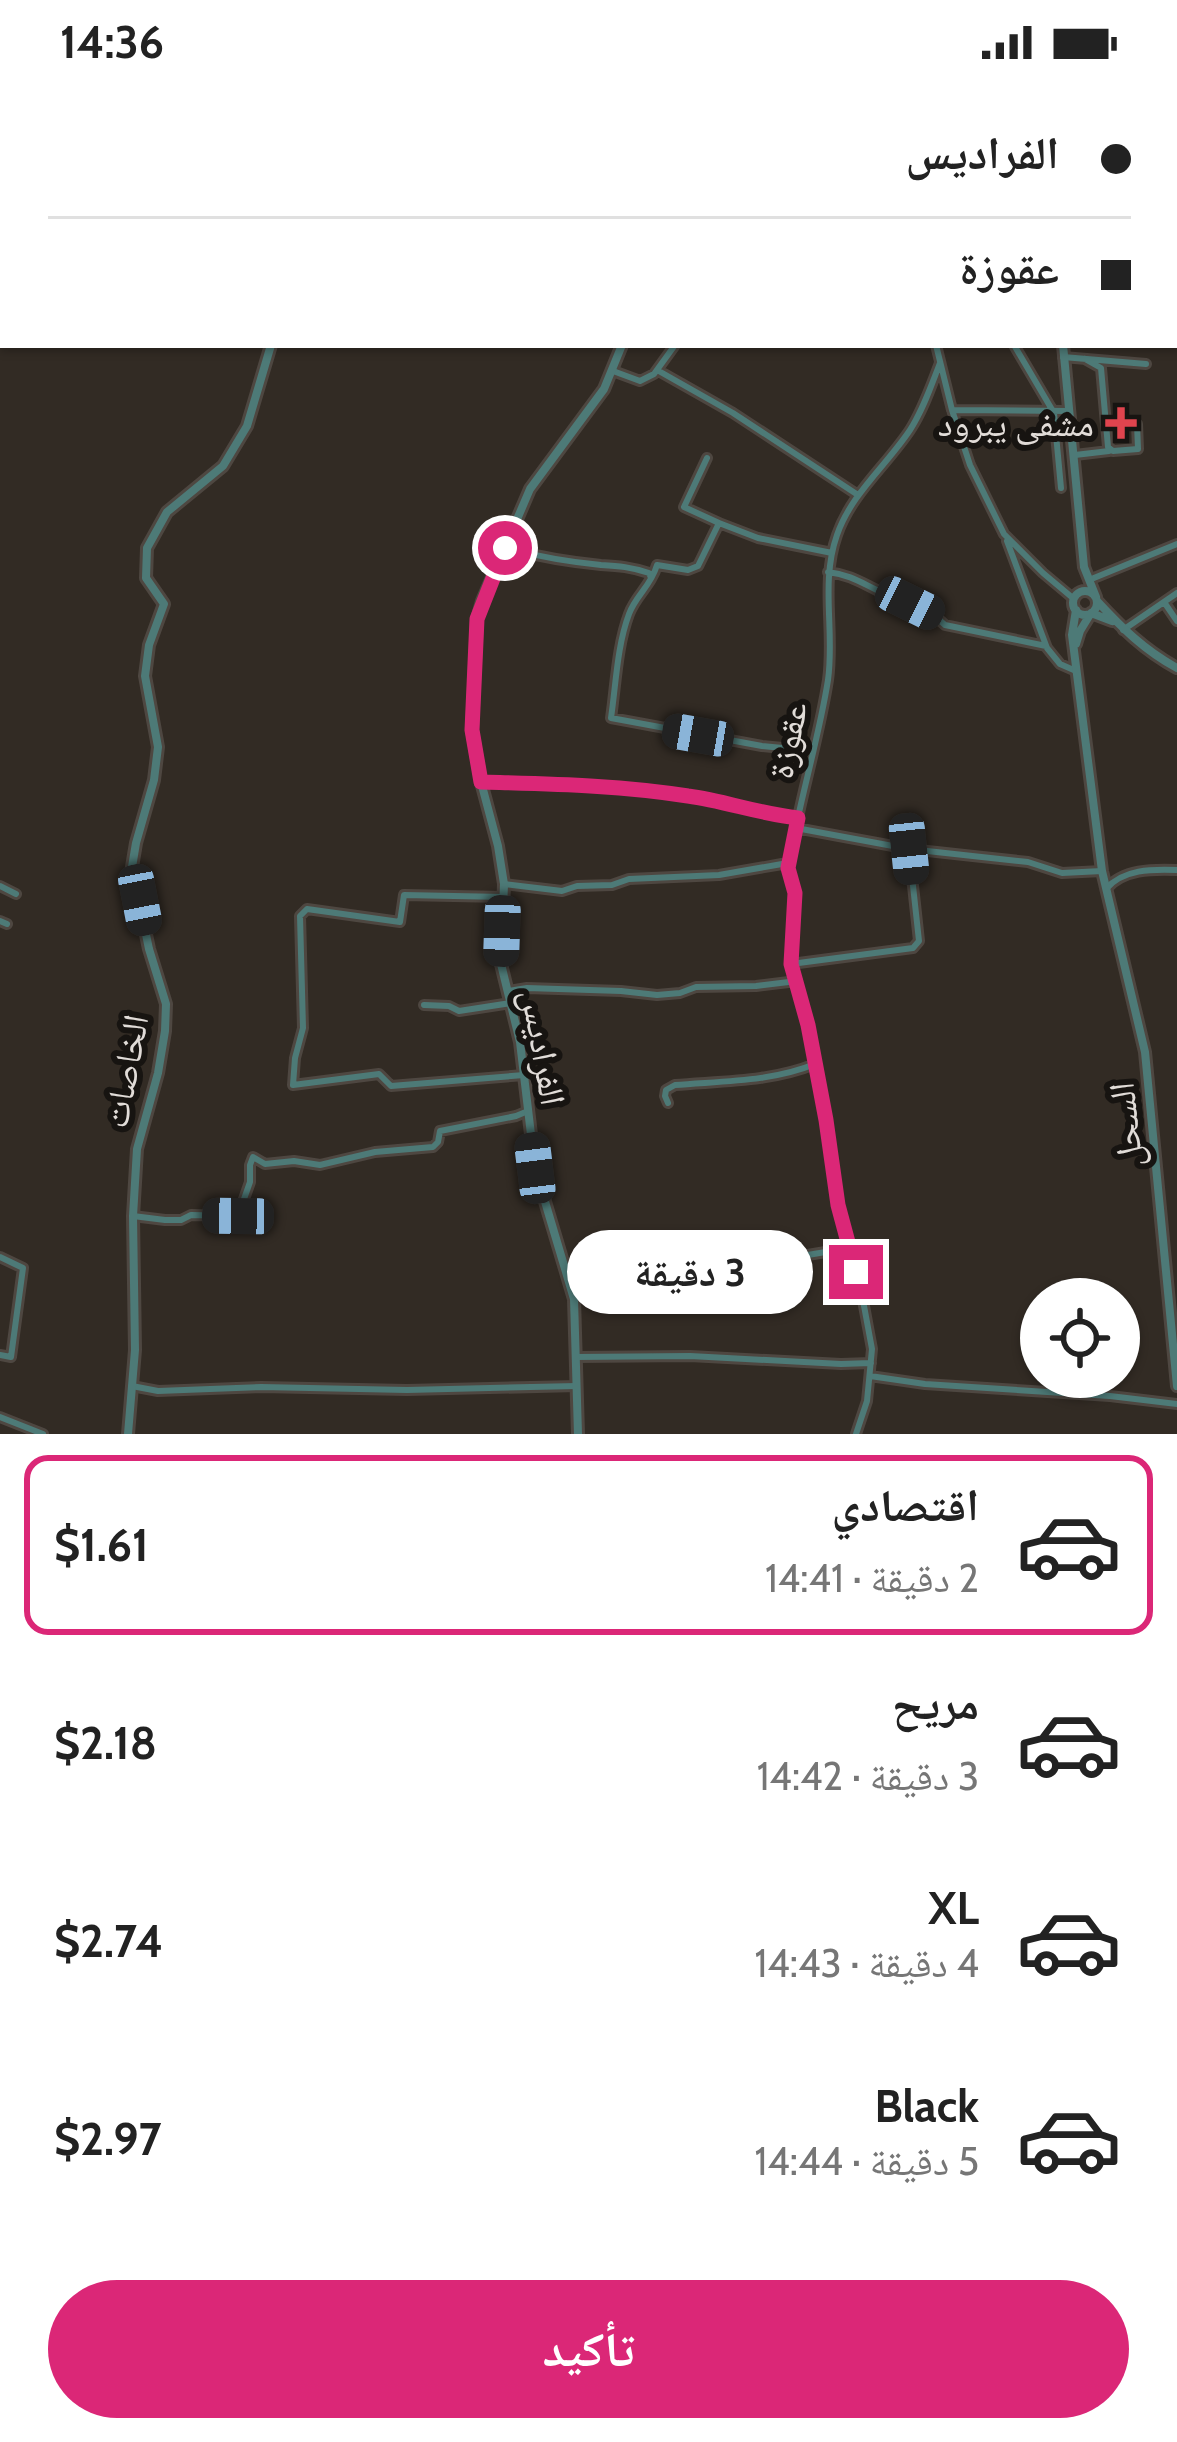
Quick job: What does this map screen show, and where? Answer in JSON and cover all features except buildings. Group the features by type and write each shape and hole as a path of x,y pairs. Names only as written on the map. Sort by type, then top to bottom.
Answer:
{"street":[{"name":"الخاصات","path":"128,1434 135,1350 137,1149 158,1073 166,1004 132,867 158,748 145,676 149,645 164,604 146,578 147,548 167,512 223,466 248,426 270,348"},
{"name":"الفراديس","path":"578,1434 574,1299 535,1168 520,1042 501,964 504,884 472,730 477,619 530,489 604,389 621,348"},
{"path":"613,371 640,381 657,370 673,348"},
{"path":"937,348 970,465 1004,534 1046,646 1060,664 1076,671"},
{"path":"1016,348 1054,413 1060,488"},
{"path":"1063,348 1084,567 1097,607 1080,631 1075,649"},
{"path":"1063,357 1146,364"},
{"path":"1084,359 1101,368 1108,447 1113,451"},
{"name":"عقوزة","path":"856,1434 867,1401 872,1349 838,1205 815,1064 791,964 795,893 788,868 828,678 831,639 826,589 838,532 858,494 912,427 940,364"},
{"path":"657,370 858,494"},
{"path":"952,410 1067,411"},
{"path":"1071,456 1138,448 1136,424"},
{"path":"707,458 684,507 758,538 832,554"},
{"path":"719,523 698,566 688,570 657,565 652,581 632,607 624,628 611,718 813,751"},
{"path":"1004,534 1076,601 1082,614 1113,621"},
{"path":"1089,580 1177,544"},
{"path":"505,548 539,557 624,565 649,573 652,581"},
{"name":"السحل","path":"1084,567 1072,635 1076,671 1102,871 1145,1052 1177,1386"},
{"path":"828,572 848,574 934,615 945,625 1046,646"},
{"path":"1076,601 1086,591 1149,652 1177,668"},
{"path":"1124,630 1177,593"},
{"path":"1164,602 1177,621"},
{"path":"481,782 633,789 798,818"},
{"path":"796,828 909,849 1028,862 1062,873 1102,871"},
{"path":"791,964 918,945 909,849"},
{"path":"504,884 562,891 629,879 719,874 782,864 788,868"},
{"path":"1106,889 1115,878 1151,869 1177,870"},
{"path":"0,886 16,894"},
{"path":"504,897 404,895 400,922 308,909 300,916 303,1028 292,1085 379,1074 391,1086 524,1075"},
{"path":"508,992 527,988 657,995 696,987 796,980"},
{"path":"424,1005 460,1011 511,1003"},
{"path":"668,1103 665,1090 675,1085 740,1081 815,1064"},
{"path":"133,1216 181,1220 191,1215 238,1216 253,1157 266,1164 278,1160 320,1165 375,1152 433,1148 440,1131 528,1111"},
{"path":"716,1256 796,1258 848,1248"},
{"path":"0,1257 23,1268 11,1357 0,1354"},
{"path":"576,1357 690,1355 871,1363"},
{"path":"870,1376 1177,1404"},
{"path":"132,1386 158,1391 577,1386"},
{"path":"0,1417 43,1434"}],"place":[{"name":"مشفى يبرود","path":"1121,423"}],"route":[{"path":"505,548 477,619 472,730 481,782 633,789 798,818 788,868 795,893 791,964 808,1025 838,1205 856,1272"}]}
